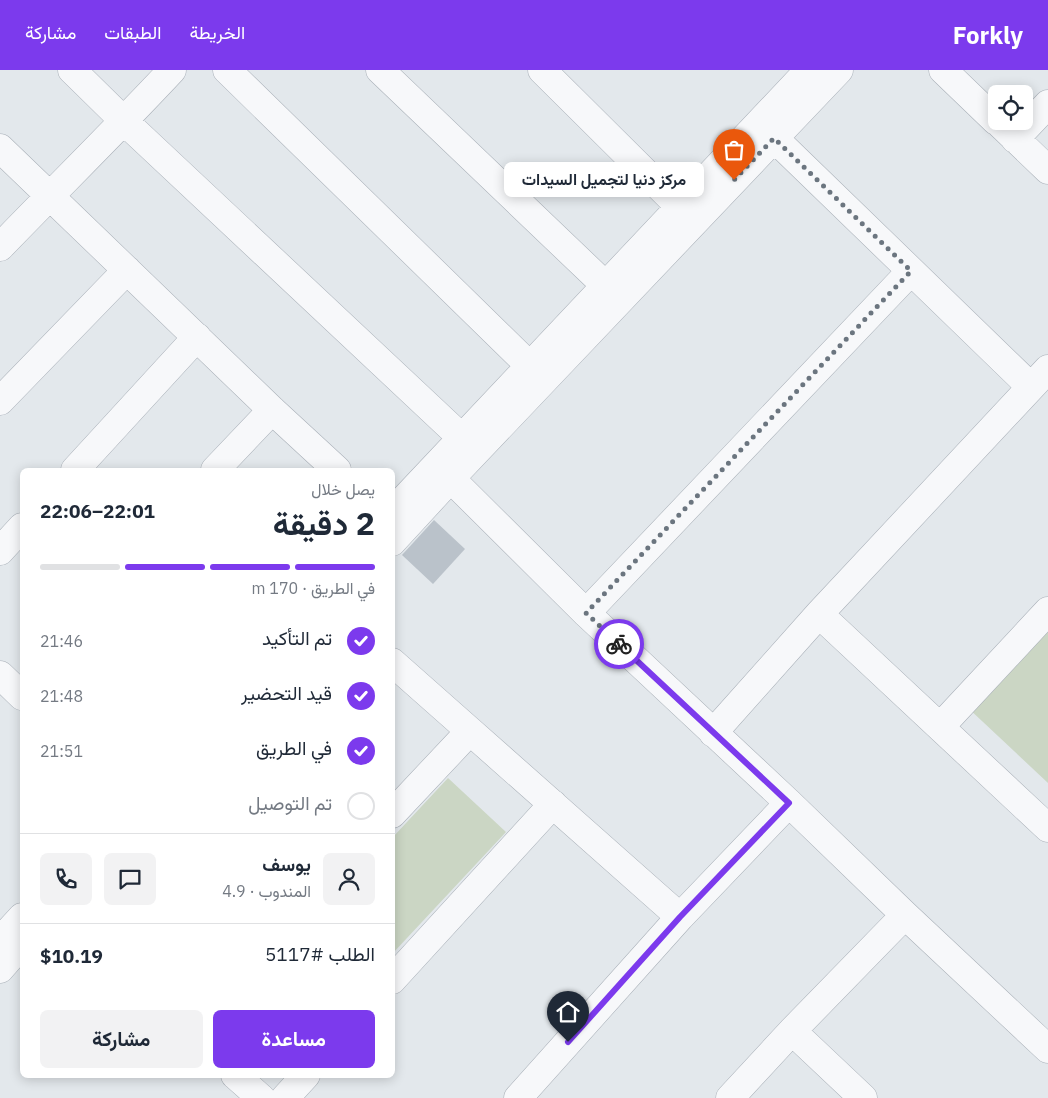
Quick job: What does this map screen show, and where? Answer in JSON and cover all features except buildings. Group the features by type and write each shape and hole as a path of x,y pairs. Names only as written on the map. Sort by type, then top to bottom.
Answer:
{"street":[{"path":"72,70 462,438"},
{"path":"0,247 172,70"},
{"path":"227,70 530,366"},
{"path":"380,70 606,286"},
{"path":"542,70 680,207"},
{"path":"943,70 988,113"},
{"path":"395,538 444,471 462,438 680,207 827,71"},
{"path":"395,510 444,471 774,138 827,71"},
{"path":"1033,112 1048,104"},
{"path":"1006,130 1048,170"},
{"path":"713,732 819,614 1040,378 911,271 774,138"},
{"path":"0,148 335,468"},
{"path":"0,401 127,270"},
{"path":"586,613 911,271"},
{"path":"77,468 197,338"},
{"path":"217,468 272,410"},
{"path":"444,471 586,613 1048,1049"},
{"path":"0,551 20,529"},
{"path":"940,727 1048,611"},
{"path":"819,614 1048,828"},
{"path":"395,665 680,917"},
{"path":"395,811 470,731"},
{"path":"518,1098 680,917 789,803"},
{"path":"395,977 553,804"},
{"path":"730,1098 905,915"},
{"path":"0,941 20,919"},
{"path":"0,969 20,946"},
{"path":"792,1031 863,1098"},
{"path":"238,1078 261,1098"},
{"path":"285,1098 303,1078"}],"green space":[{"path":"1048,624 1048,783 967,707"},
{"path":"448,778 506,832 395,951 395,835"}],"way so far":[{"path":"619,644 586,613 911,271 774,138 734,180"}],"place":[{"name":"مركز دنيا لتجميل السيدات","path":"734,180"}],"route":[{"path":"568,1042 680,917 789,803 619,644"}]}
